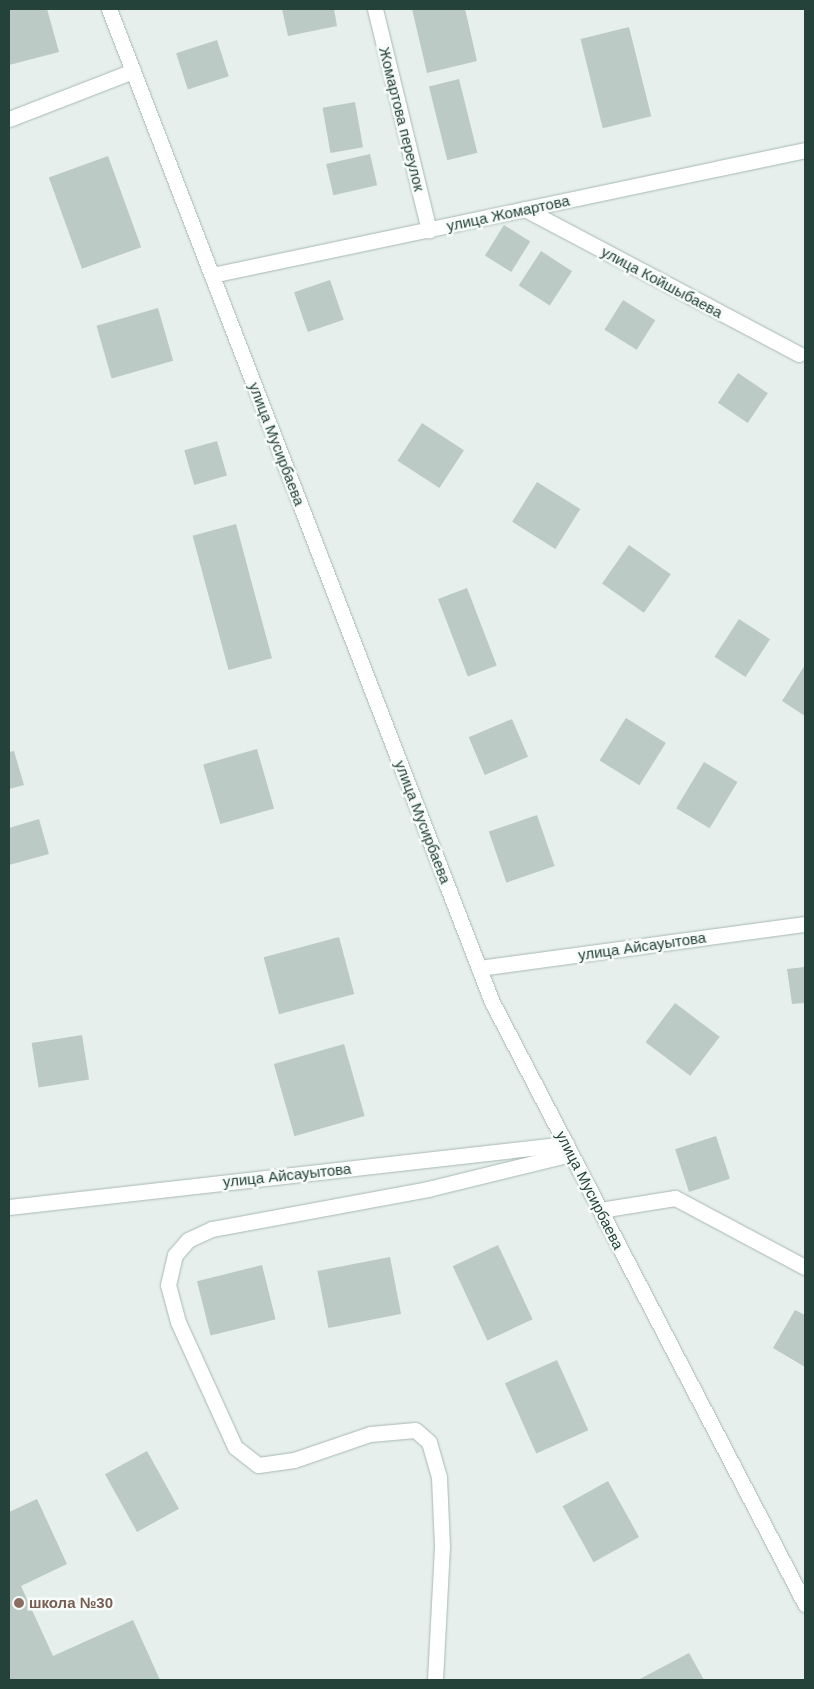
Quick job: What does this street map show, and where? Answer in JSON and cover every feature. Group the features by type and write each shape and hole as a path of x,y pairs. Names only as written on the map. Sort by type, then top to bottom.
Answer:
{"street":[{"name":"улица Мусирбаева","path":"109,9 492,1002 805,1604"},
{"name":"Жомартова переулок","path":"375,9 428,230"},
{"path":"9,119 133,71"},
{"name":"улица Жомартова","path":"212,275 805,150"},
{"name":"улица Койшыбаева","path":"525,209 799,354"},
{"name":"улица Айсауытова","path":"479,968 805,924"},
{"path":"435,1680 442,1546 439,1477 429,1442 415,1430 370,1434 294,1460 258,1465 235,1447 178,1322 168,1285 175,1255 188,1240 212,1229 428,1189 569,1149"},
{"name":"улица Айсауытова","path":"9,1207 569,1149"},
{"path":"600,1210 675,1198 805,1267"}],"building":[{"path":"9,9 47,9 59,52 9,65"},
{"path":"282,9 334,9 337,26 288,36"},
{"path":"412,9 465,9 477,61 427,73"},
{"path":"629,27 651,116 603,128 580,39"},
{"path":"217,40 229,76 188,89 176,53"},
{"path":"459,79 477,153 447,160 429,86"},
{"path":"355,102 363,147 330,153 323,108"},
{"path":"370,154 377,185 333,195 326,164"},
{"path":"108,156 141,247 82,269 49,178"},
{"path":"504,225 530,241 511,272 485,256"},
{"path":"541,251 572,271 550,306 519,285"},
{"path":"330,280 344,320 308,332 294,292"},
{"path":"623,300 655,320 637,350 604,330"},
{"path":"158,308 173,361 112,379 96,326"},
{"path":"738,373 768,393 748,423 718,403"},
{"path":"422,423 464,450 439,488 397,461"},
{"path":"217,441 227,476 194,485 184,450"},
{"path":"537,482 580,509 555,549 512,522"},
{"path":"236,524 272,658 229,670 193,536"},
{"path":"629,545 671,574 644,613 602,584"},
{"path":"467,588 497,665 468,677 438,599"},
{"path":"739,619 770,639 746,677 714,657"},
{"path":"805,665 805,716 782,701"},
{"path":"626,718 666,743 639,785 600,760"},
{"path":"512,719 528,757 485,775 469,737"},
{"path":"257,749 274,809 220,824 203,764"},
{"path":"14,751 24,785 9,789 9,752"},
{"path":"704,762 737,782 710,828 676,808"},
{"path":"537,815 555,866 506,883 489,832"},
{"path":"39,819 49,854 9,865 9,828"},
{"path":"339,937 354,994 279,1014 264,957"},
{"path":"805,967 805,1003 792,1004 787,969"},
{"path":"675,1003 720,1037 690,1076 646,1042"},
{"path":"82,1035 89,1079 39,1087 32,1043"},
{"path":"344,1044 365,1116 295,1136 274,1064"},
{"path":"716,1136 730,1179 689,1192 675,1149"},
{"path":"498,1245 533,1319 487,1340 453,1266"},
{"path":"390,1257 401,1314 328,1328 317,1271"},
{"path":"262,1265 276,1319 211,1336 197,1281"},
{"path":"795,1310 805,1315 805,1367 773,1348"},
{"path":"557,1360 588,1430 536,1454 505,1383"},
{"path":"147,1451 179,1509 137,1532 105,1474"},
{"path":"608,1481 639,1537 594,1562 563,1506"},
{"name":"школа №30","path":"37,1499 67,1564 21,1586 53,1656 133,1620 160,1680 9,1680 9,1512"},
{"path":"689,1653 704,1680 638,1680"}],"place":[{"name":"школа №30","path":"19,1603"}]}
